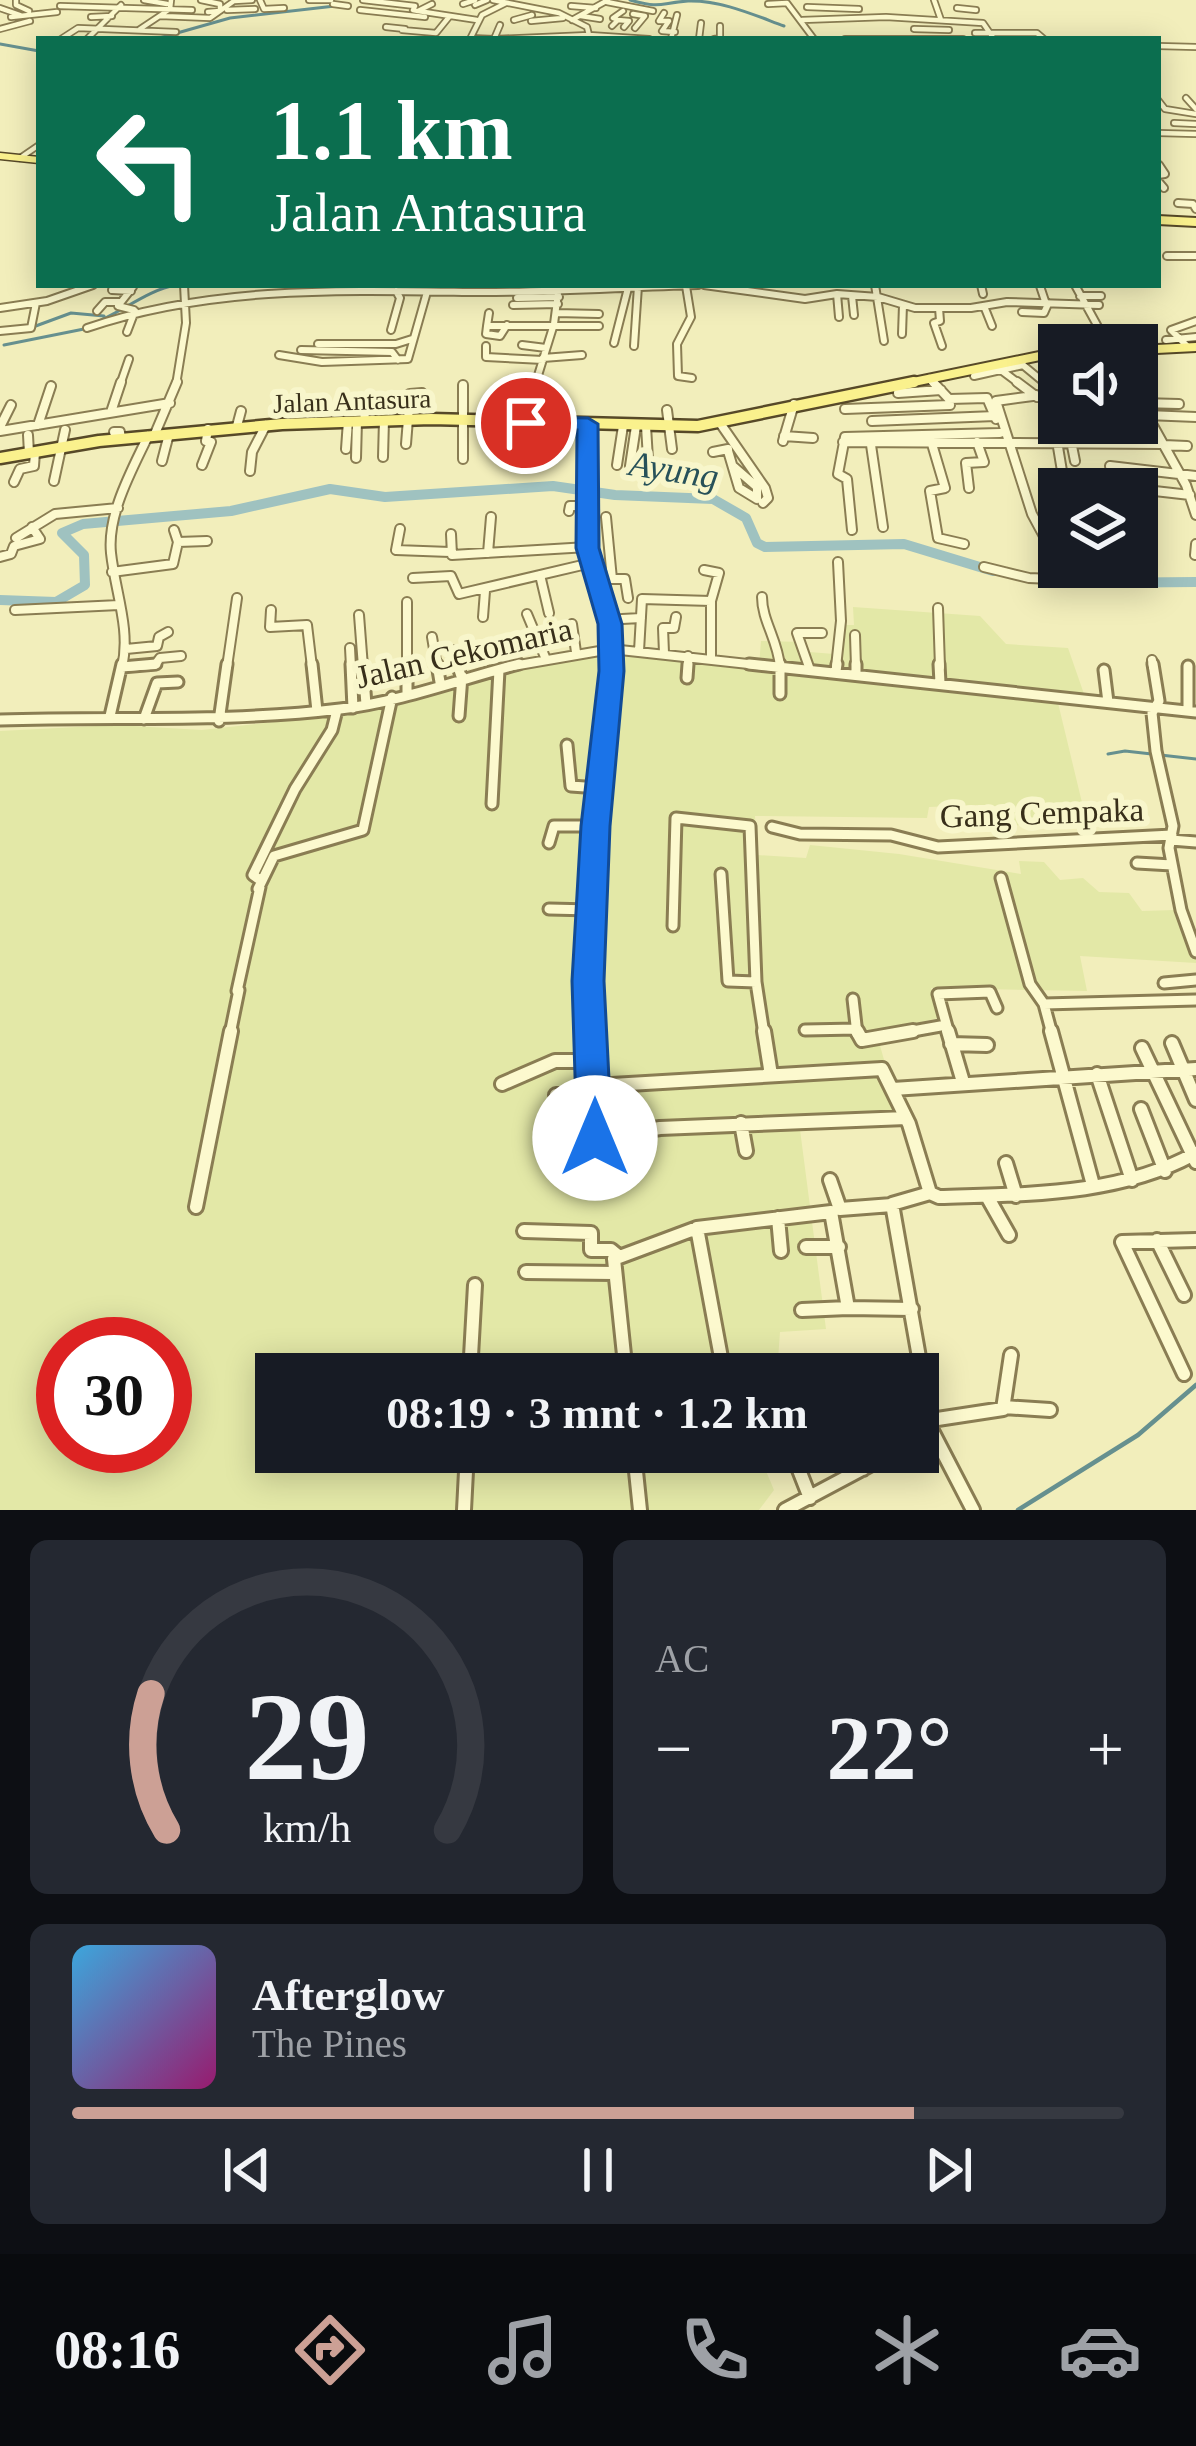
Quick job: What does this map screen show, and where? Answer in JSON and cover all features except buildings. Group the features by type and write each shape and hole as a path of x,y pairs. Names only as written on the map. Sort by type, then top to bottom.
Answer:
{"main road":[{"path":"0,156 36,160"},
{"path":"1161,220 1196,222"},
{"path":"1158,348 1188,344"},
{"name":"Jalan Antasura","path":"0,458 117,436 266,424 410,419 638,424 696,431 794,404 1038,358"}],"street":[{"path":"201,0 218,1 223,12"},
{"path":"934,0 950,21"},
{"path":"67,36 157,1 179,18 196,19"},
{"path":"303,1 432,8 448,17 495,18"},
{"path":"572,20 608,1 628,21 621,31"},
{"path":"460,2 536,6 554,10 563,18"},
{"path":"576,2 609,11 653,11"},
{"path":"15,4 33,17"},
{"path":"356,4 415,6 412,10 418,11 432,8"},
{"path":"768,4 791,9 812,36"},
{"path":"807,7 820,4 835,17"},
{"path":"857,4 865,18"},
{"path":"850,21 857,4"},
{"path":"826,10 870,4"},
{"path":"471,36 478,19 511,5"},
{"path":"223,12 251,6"},
{"path":"6,23 69,7 117,15 142,26 176,29 223,12 282,6"},
{"path":"514,36 513,22 536,6"},
{"path":"914,28 933,30 976,7 976,22"},
{"path":"0,8 33,17"},
{"path":"76,18 87,8"},
{"path":"404,29 432,8"},
{"path":"754,9 791,9"},
{"path":"157,25 167,10"},
{"path":"142,26 167,10"},
{"path":"91,17 192,10 167,26"},
{"path":"581,16 600,18 609,11"},
{"path":"621,12 641,20 632,33"},
{"path":"612,26 621,12"},
{"path":"664,14 659,21 669,21 662,31 675,32"},
{"path":"6,23 20,15"},
{"path":"91,36 117,15"},
{"path":"673,36 677,15"},
{"path":"850,21 920,15 933,30"},
{"path":"386,27 436,33 448,17"},
{"path":"802,20 835,17 873,33"},
{"path":"530,31 563,18 588,28 592,36 621,31 640,36"},
{"path":"933,30 950,21 976,22 987,25 992,36"},
{"path":"964,21 1040,36"},
{"path":"699,36 701,23"},
{"path":"496,36 500,25"},
{"path":"975,33 987,25"},
{"path":"142,26 176,29"},
{"path":"720,26 720,36"},
{"path":"808,28 822,27"},
{"path":"890,36 887,31 896,30"},
{"path":"1161,46 1196,46"},
{"path":"1161,104 1165,109 1192,114"},
{"path":"1174,123 1192,114"},
{"path":"1184,128 1192,114"},
{"path":"1161,131 1192,114"},
{"path":"20,158 36,147"},
{"path":"1178,202 1196,209"},
{"path":"1167,256 1196,256"},
{"path":"1,310 84,288"},
{"path":"110,716 126,649 112,572 115,526 151,436 170,404 184,288"},
{"path":"229,288 231,301"},
{"path":"251,297 255,288"},
{"path":"87,328 127,300 151,306 357,288 474,288 516,298 558,297 628,288 614,343"},
{"path":"357,288 364,304"},
{"path":"279,356 320,362 409,358 420,288"},
{"path":"634,346 638,288"},
{"path":"686,288 691,317 677,344 678,377 692,378"},
{"path":"706,288 710,301"},
{"path":"722,297 725,288"},
{"path":"731,288 805,299 837,294 878,297 915,308 1007,302 1085,305 1100,300 1080,296"},
{"path":"805,299 808,288"},
{"path":"876,288 884,341"},
{"path":"1007,302 1008,288"},
{"path":"1022,312 1044,313 1047,304 1041,288"},
{"path":"1076,288 1096,324"},
{"path":"488,289 482,307 489,312 486,334 502,336 507,325 599,326"},
{"path":"391,330 400,298 396,291"},
{"path":"744,306 749,291"},
{"path":"516,298 539,293"},
{"path":"97,311 105,302 146,294"},
{"path":"837,294 838,317"},
{"path":"911,294 915,308"},
{"path":"852,296 854,315"},
{"path":"505,460 543,359 558,297"},
{"path":"516,298 558,297 599,314"},
{"path":"127,300 127,332"},
{"path":"898,300 902,334"},
{"path":"0,331 31,328 36,303"},
{"path":"16,323 17,306"},
{"path":"984,306 992,326"},
{"path":"939,308 940,320 934,323 942,346"},
{"path":"1188,344 1172,329 1196,321"},
{"path":"1188,344 1196,337"},
{"path":"318,344 396,344 412,339"},
{"path":"1166,340 1188,344"},
{"path":"522,345 546,348"},
{"path":"486,346 486,357 582,355"},
{"path":"301,350 395,352 398,360"},
{"path":"112,412 129,359"},
{"path":"974,376 1021,363 1038,377"},
{"path":"1001,370 1037,397"},
{"path":"845,409 950,405 929,378"},
{"path":"42,424 40,408 51,386"},
{"path":"463,460 464,386"},
{"path":"898,393 941,390"},
{"path":"406,444 410,394 422,393"},
{"path":"538,424 546,394"},
{"path":"1005,439 996,401 1037,397"},
{"path":"949,399 987,398 1038,524"},
{"path":"547,459 550,447 566,441 564,401"},
{"path":"1158,402 1179,404"},
{"path":"10,404 0,429 170,404"},
{"path":"794,404 783,438 813,438"},
{"path":"485,406 493,434"},
{"path":"346,449 364,408"},
{"path":"624,410 638,424 648,459"},
{"path":"667,410 672,448"},
{"path":"42,424 47,411"},
{"path":"237,426 241,411"},
{"path":"1158,415 1196,417"},
{"path":"872,422 994,416"},
{"path":"382,457 384,420"},
{"path":"356,458 357,421"},
{"path":"520,423 520,459"},
{"path":"720,423 734,467 757,487 762,503 768,498 765,484 728,447"},
{"path":"250,471 252,452 266,424"},
{"path":"588,424 588,548 594,578 607,606 611,649 588,981 593,1138"},
{"path":"617,465 638,424"},
{"path":"630,466 638,424"},
{"path":"202,465 212,442 206,440 208,429"},
{"path":"54,481 64,430"},
{"path":"162,461 169,434"},
{"path":"1158,434 1196,515"},
{"path":"14,482 20,469 34,466 28,436"},
{"path":"852,530 847,478 838,474 843,442 851,436 1038,440"},
{"path":"843,442 932,444 1005,439"},
{"path":"969,488 966,464 984,462 977,442"},
{"path":"1158,443 1163,443"},
{"path":"1158,443 1187,446"},
{"path":"932,444 945,490 930,488 938,538 964,544"},
{"path":"1071,444 1075,460"},
{"path":"1110,444 1115,467 1196,476"},
{"path":"871,445 883,527"},
{"path":"713,452 728,447"},
{"path":"1158,493 1190,496"},
{"path":"1169,494 1172,508"},
{"path":"569,512 570,506 587,501"},
{"path":"16,538 55,514 118,511"},
{"path":"488,553 490,517"},
{"path":"606,517 612,579"},
{"path":"0,557 11,554 13,546 39,540 32,527"},
{"path":"112,572 173,565 178,542 174,530"},
{"path":"400,530 396,550 545,556 588,548"},
{"path":"450,552 451,534"},
{"path":"178,542 207,541"},
{"path":"1195,555 1196,544"},
{"path":"836,671 842,621 838,562"},
{"path":"412,578 451,576 457,594 591,563"},
{"path":"985,567 1038,578"},
{"path":"704,570 719,573 711,601 711,657"},
{"path":"540,575 549,613"},
{"path":"594,578 625,579 628,598"},
{"path":"483,616 485,591"},
{"path":"639,651 642,595 711,601"},
{"path":"762,597 762,615 770,624 780,665 780,694"},
{"path":"219,721 237,598"},
{"path":"407,602 407,693"},
{"path":"15,610 118,605"},
{"path":"938,608 940,683"},
{"path":"271,610 270,627 307,625 317,712"},
{"path":"527,614 544,657"},
{"path":"359,615 366,705"},
{"path":"664,653 663,628 674,628 676,617"},
{"path":"622,619 641,618"},
{"path":"572,624 576,652"},
{"path":"126,649 158,646 159,636 168,632"},
{"path":"809,667 797,634 822,633"},
{"path":"855,634 856,673"},
{"path":"432,637 440,682"},
{"path":"350,647 353,708"},
{"name":"Jalan Cekomaria","path":"0,720 110,716 219,721 337,710 544,657 611,649 1192,712"},
{"path":"452,650 461,676 459,716"},
{"path":"122,668 155,665 160,658 181,656"},
{"path":"687,678 688,656"},
{"path":"1152,660 1158,681 1156,753 1172,837 1172,865 1196,952"},
{"path":"1188,666 1192,712"},
{"path":"492,804 499,670"},
{"path":"1104,670 1108,702"},
{"path":"144,719 157,683 178,682"},
{"path":"196,1207 259,885 274,856 285,850 363,830 392,697"},
{"path":"178,722 183,706"},
{"path":"259,885 253,875 305,770 332,730 337,710"},
{"path":"566,745 571,786 599,788"},
{"path":"673,926 676,818 751,826 756,982 771,1076"},
{"path":"549,843 554,826 596,826"},
{"name":"Gang Cempaka","path":"772,826 800,834 903,836 938,847 1172,837 1196,842"},
{"path":"1137,863 1172,865"},
{"path":"721,874 727,979 756,982"},
{"path":"1001,878 1033,992 1044,1004 1094,1185"},
{"path":"549,909 592,910"},
{"path":"1165,983 1196,980"},
{"path":"963,1082 940,993 990,992 997,1008"},
{"path":"853,999 856,1029 859,1038 866,1040 946,1025"},
{"path":"1044,1004 1196,1000"},
{"path":"805,1030 856,1029"},
{"path":"1172,1043 1189,1069 1196,1100"},
{"path":"951,1044 987,1045"},
{"path":"830,1180 840,1209 892,1205 930,1193 1016,1196 1165,1171 1194,1156 1142,1048"},
{"path":"502,1084 555,1061 592,1061"},
{"path":"556,1095 882,1069 906,1118 930,1193"},
{"path":"893,1089 1189,1069"},
{"path":"1097,1074 1132,1180"},
{"path":"1141,1109 1165,1171"},
{"path":"559,1144 741,1123 906,1118"},
{"path":"741,1123 746,1150"},
{"path":"1006,1163 1016,1196"},
{"path":"988,1198 1010,1235"},
{"path":"892,1205 917,1353"},
{"path":"616,1256 697,1228 831,1213 848,1308"},
{"path":"778,1218 781,1251"},
{"path":"697,1228 720,1353"},
{"path":"524,1231 591,1233 591,1250 611,1250 616,1256 625,1353"},
{"path":"1157,1240 1184,1295"},
{"path":"1184,1374 1122,1242 1196,1240"},
{"path":"806,1247 839,1247"},
{"path":"526,1272 614,1273"},
{"path":"471,1353 475,1285"},
{"path":"802,1310 912,1309"},
{"path":"1004,1407 1011,1355"},
{"path":"939,1426 1004,1407 1050,1410"},
{"path":"939,1450 974,1510"},
{"path":"464,1510 466,1473"},
{"path":"636,1473 640,1510"},
{"path":"798,1473 806,1504"},
{"path":"785,1510 806,1504 856,1473"}],"green space":[{"path":"853,607 980,616 1006,644 1068,648 1084,694 1058,703 1085,815 987,830 977,805 929,807 927,818 755,816 757,855 806,858 810,845 1021,874 1019,861 1044,862 1060,880 1083,878 1099,892 1129,893 1142,911 1175,910 1187,934 1196,936 1196,963 1080,956 1087,991 931,988 939,1018 876,1032 900,1115 799,1122 826,1329 780,1332 778,1353 255,1353 255,1473 767,1473 774,1490 759,1510 0,1510 0,731 116,725 202,730 328,716 542,662 612,651 759,666 761,641 803,642 809,652 834,654 839,625 854,625"}],"waterway":[{"path":"630,0 655,5 713,3 784,26"},
{"path":"167,36 230,18 335,6"},
{"path":"0,44 36,50"},
{"path":"92,324 167,288"},
{"path":"33,327 71,313 104,316"},
{"path":"4,345 84,329"},
{"name":"Ayung","path":"0,600 56,602 85,585 84,555 62,533 83,524 231,511 330,489 385,497 553,486 615,495 713,499 746,518 757,543 765,547 904,544 993,571"},
{"name":"Ayung","path":"1158,582 1196,582"},
{"path":"1108,754 1125,751 1196,759"},
{"path":"1018,1510 1138,1435 1196,1385"}],"route":[{"path":"526,423 588,424 588,548 610,624 611,671 588,981 595,1086 591,1135 595,1138"}]}
